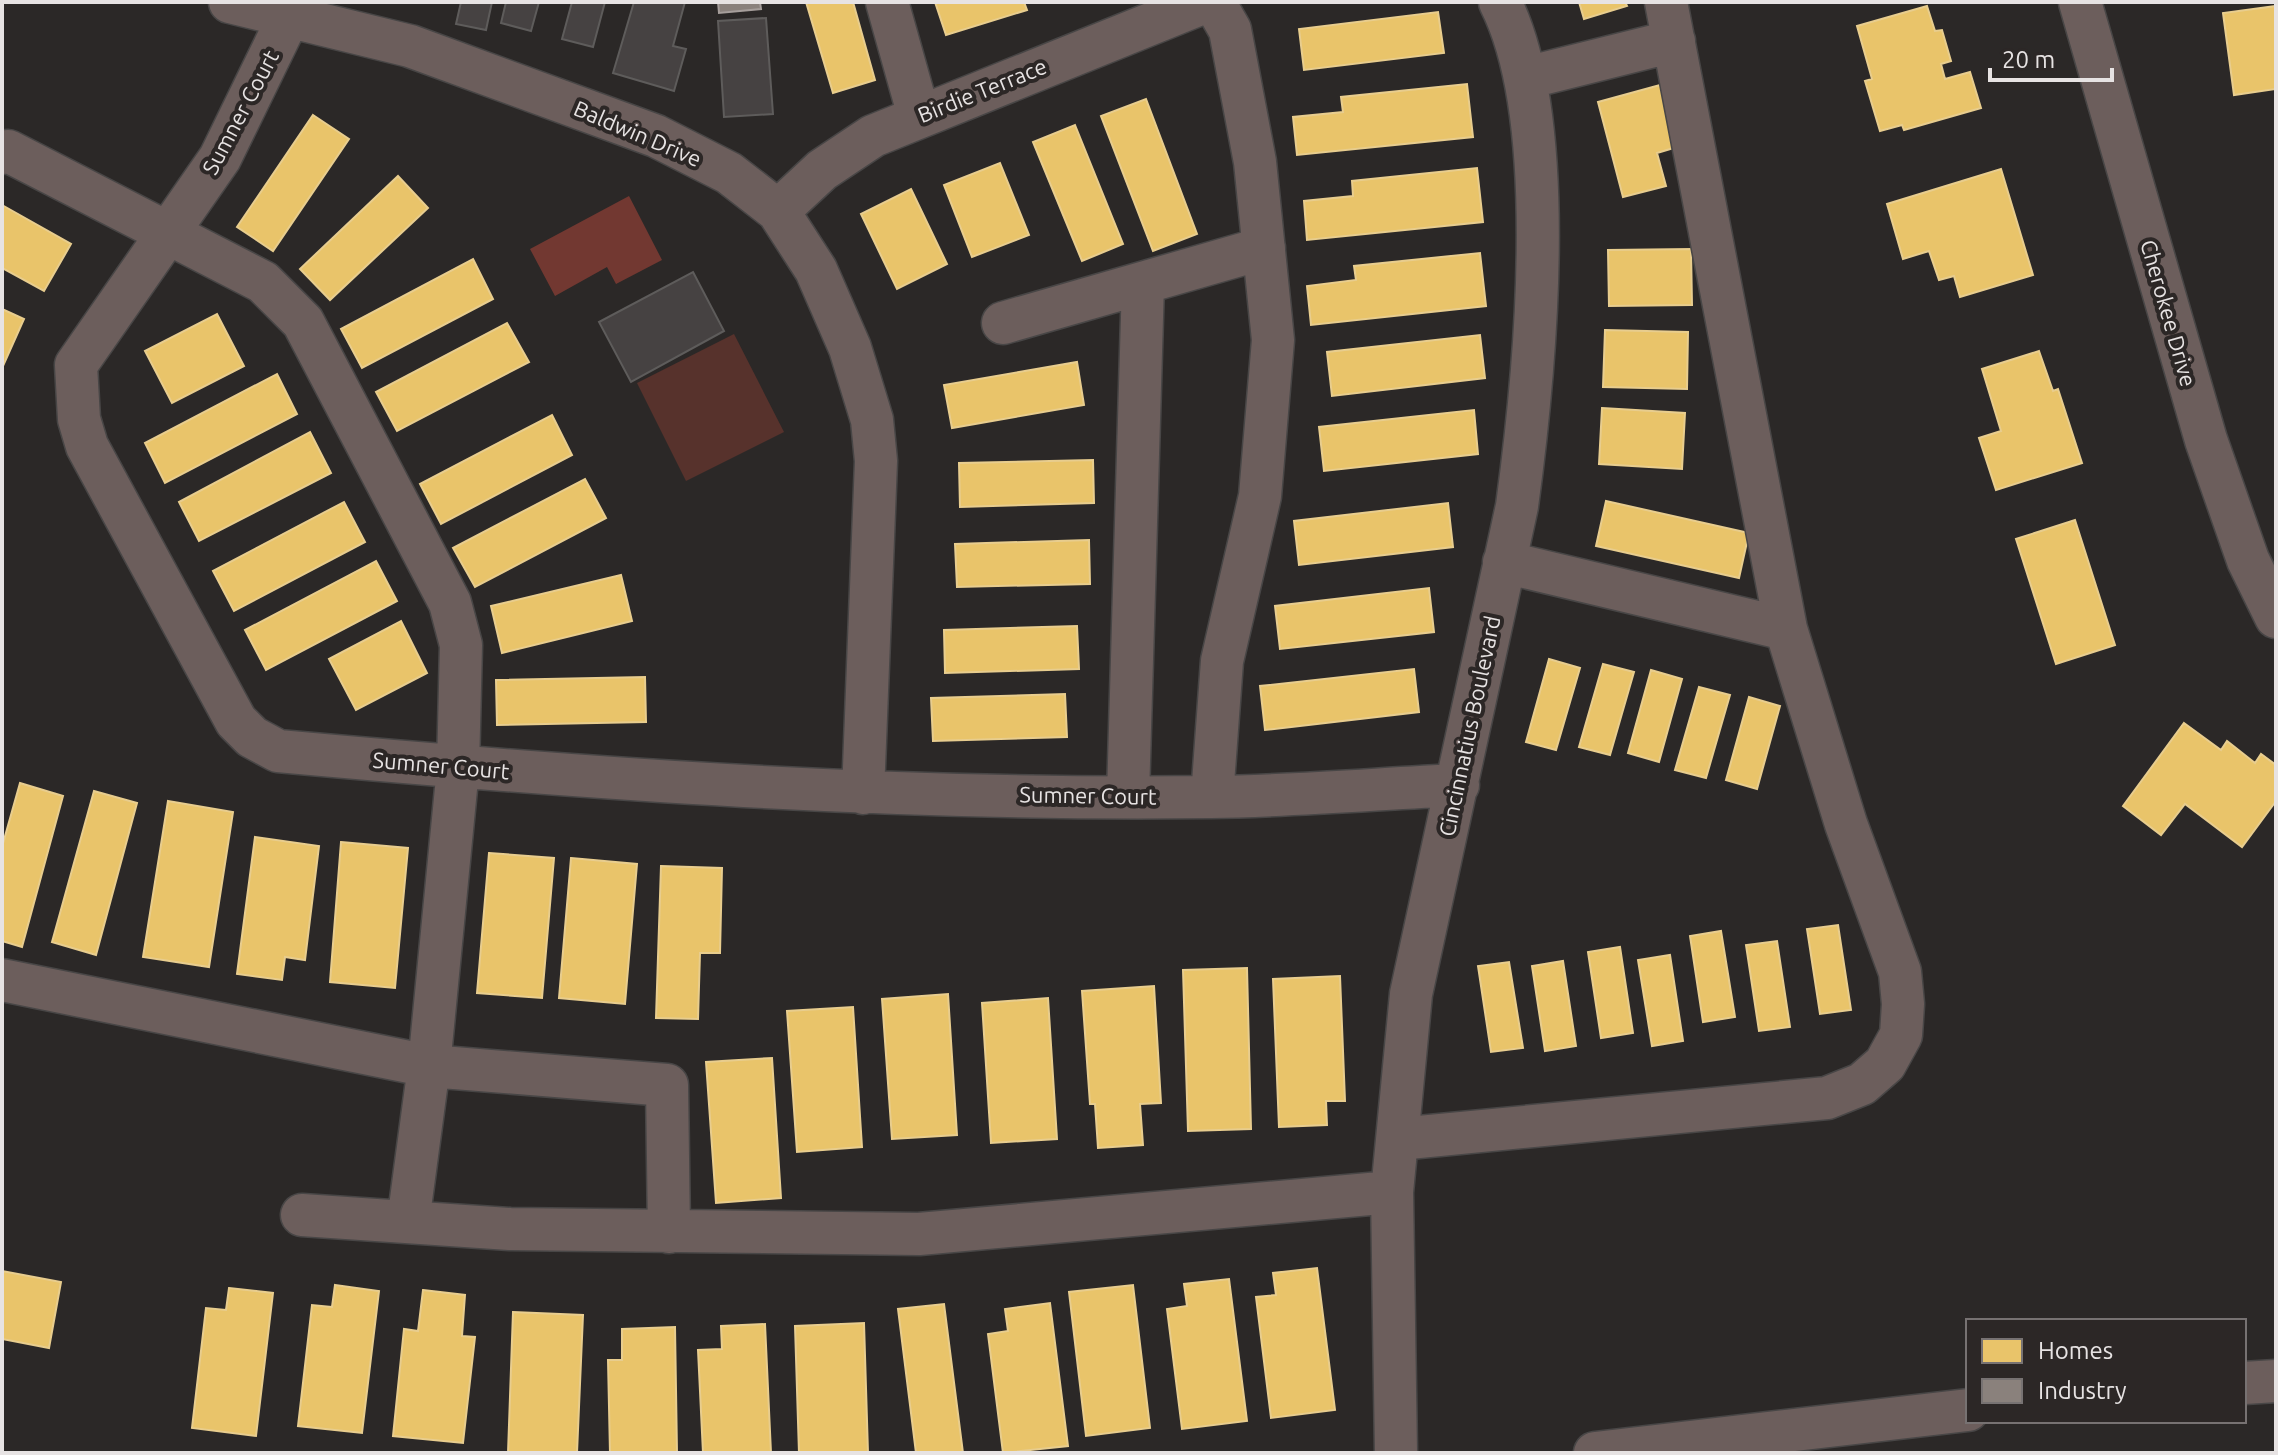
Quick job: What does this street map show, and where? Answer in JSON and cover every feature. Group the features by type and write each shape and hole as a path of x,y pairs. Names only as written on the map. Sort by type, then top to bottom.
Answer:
{"street":[{"name":"Baldwin Drive","path":"230,2 293,10 410,46 656,136 729,173 778,211 816,270 833,306 850,348 872,420 876,461 863,793"},
{"path":"887,2 919,116"},
{"name":"Birdie Terrace","path":"778,211 822,170 873,136 1205,2"},
{"path":"1212,797 1222,661 1260,496 1273,340 1255,162 1230,30 1214,2"},
{"name":"Cincinnatius Boulevard","path":"1396,1453 1392,1192 1411,994 1458,785 1527,434 1536,301 1535,173 1526,78 1500,2"},
{"name":"Cherokee Drive","path":"2080,2 2206,440 2248,560 2276,617"},
{"name":"Sumner Court","path":"293,10 220,158 76,365 79,419 87,446 236,721 252,737 278,751 458,768 863,793 1212,797 1458,785"},
{"path":"1398,1139 1827,1098 1862,1084 1885,1064 1901,1035 1903,1004 1900,972 1846,824 1786,629 1670,22 1526,78"},
{"path":"2,153 8,151 165,235 263,282 303,322 450,603 461,645 458,768 429,1066 408,1222"},
{"path":"1003,323 1264,248"},
{"path":"1128,796 1143,283"},
{"path":"1504,562 1786,629"},
{"path":"2,980 429,1066 667,1085 669,1232"},
{"path":"302,1215 510,1229 919,1234 1392,1192"},
{"path":"2246,1383 2276,1381"},
{"path":"1595,1453 1966,1410"}],"shaded area":[{"path":"629,196 662,260 616,284 607,267 555,296 530,249"},
{"path":"734,334 784,432 686,481 637,383"}],"building: Homes":[{"path":"806,2 853,2 875,80 833,93"},
{"path":"935,2 1024,2 1027,10 946,35"},
{"path":"1579,2 1625,2 1627,6 1584,19"},
{"path":"1927,6 1935,31 1942,30 1951,61 1941,64 1945,79 1970,72 1981,108 1904,130 1902,125 1880,131 1865,81 1872,79 1857,26"},
{"path":"2276,6 2276,89 2234,95 2223,13"},
{"path":"1438,12 1444,53 1304,70 1299,29"},
{"path":"1467,84 1473,137 1297,155 1293,117 1343,112 1341,97"},
{"path":"1660,85 1677,147 1657,153 1666,186 1623,197 1598,102"},
{"path":"1146,99 1197,234 1153,251 1101,116"},
{"path":"313,115 349,139 273,251 237,227"},
{"path":"1075,125 1123,244 1082,261 1033,142"},
{"path":"1000,163 1029,235 972,257 944,185"},
{"path":"1477,168 1483,222 1307,240 1304,201 1353,196 1352,181"},
{"path":"2001,169 2033,275 1960,297 1954,276 1939,280 1929,251 1903,259 1887,204"},
{"path":"398,176 428,208 330,300 300,269"},
{"path":"911,189 947,264 897,289 861,214"},
{"path":"2,205 71,244 44,291 2,268"},
{"path":"1691,249 1692,305 1609,306 1608,250"},
{"path":"1480,253 1486,306 1311,325 1307,286 1356,280 1354,266"},
{"path":"473,259 493,299 362,368 341,329"},
{"path":"2,309 24,319 3,366 2,366"},
{"path":"217,314 244,366 172,403 145,351"},
{"path":"507,323 529,362 397,431 376,392"},
{"path":"1605,330 1688,332 1687,389 1603,387"},
{"path":"1480,335 1485,378 1332,396 1327,352"},
{"path":"2039,351 2053,391 2058,389 2082,463 1996,490 1979,438 2001,431 1982,369"},
{"path":"1077,362 1084,405 952,428 944,385"},
{"path":"277,374 297,414 165,483 145,443"},
{"path":"1602,408 1685,413 1682,469 1599,464"},
{"path":"1474,410 1478,454 1324,471 1319,427"},
{"path":"552,415 572,455 441,524 420,484"},
{"path":"310,432 331,473 199,541 179,502"},
{"path":"1093,460 1094,503 960,507 959,463"},
{"path":"585,479 606,518 475,587 453,548"},
{"path":"1606,501 1749,533 1739,578 1596,546"},
{"path":"344,502 365,542 234,611 213,571"},
{"path":"1448,503 1453,547 1299,565 1294,521"},
{"path":"2075,520 2115,645 2056,664 2016,539"},
{"path":"1089,540 1090,584 957,587 955,544"},
{"path":"376,561 397,601 266,670 245,630"},
{"path":"621,575 632,621 502,653 491,606"},
{"path":"1429,588 1434,632 1280,649 1275,606"},
{"path":"401,621 427,673 356,710 329,659"},
{"path":"1077,626 1079,669 945,673 944,630"},
{"path":"1549,659 1580,668 1556,750 1526,742"},
{"path":"1603,664 1634,672 1610,755 1579,747"},
{"path":"1414,669 1419,712 1265,730 1260,686"},
{"path":"1651,670 1682,679 1659,762 1628,753"},
{"path":"645,677 646,722 497,725 496,680"},
{"path":"1699,687 1730,695 1706,778 1675,770"},
{"path":"1065,694 1067,737 933,741 931,698"},
{"path":"1749,697 1780,706 1757,789 1726,780"},
{"path":"2184,723 2221,750 2227,741 2255,763 2261,754 2276,765 2276,801 2242,847 2185,804 2161,835 2123,806"},
{"path":"20,783 63,796 22,947 2,941 2,847"},
{"path":"94,791 137,803 96,955 52,942"},
{"path":"168,801 233,812 209,967 143,957"},
{"path":"255,837 319,846 305,960 285,957 282,980 237,974"},
{"path":"341,842 408,848 395,988 330,982"},
{"path":"489,853 554,858 542,998 477,993"},
{"path":"571,858 637,864 625,1004 559,998"},
{"path":"661,866 722,868 720,953 700,953 698,1019 656,1018"},
{"path":"1838,925 1851,1010 1820,1014 1807,929"},
{"path":"1721,931 1735,1017 1703,1022 1690,936"},
{"path":"1777,941 1790,1027 1759,1031 1746,945"},
{"path":"1620,947 1633,1033 1601,1038 1588,952"},
{"path":"1670,955 1683,1041 1652,1046 1638,960"},
{"path":"1563,961 1576,1046 1545,1051 1532,966"},
{"path":"1509,962 1523,1048 1491,1052 1478,966"},
{"path":"1247,968 1251,1129 1188,1131 1183,970"},
{"path":"1340,976 1345,1101 1326,1101 1327,1125 1279,1127 1273,979"},
{"path":"1154,986 1161,1103 1140,1104 1143,1145 1098,1148 1095,1104 1090,1104 1082,991"},
{"path":"948,994 957,1135 892,1139 882,999"},
{"path":"1048,998 1057,1139 991,1143 982,1003"},
{"path":"853,1007 862,1147 797,1152 787,1011"},
{"path":"772,1058 781,1198 716,1203 706,1062"},
{"path":"1317,1268 1335,1410 1271,1418 1256,1297 1276,1295 1273,1273"},
{"path":"2,1271 61,1282 49,1348 2,1339"},
{"path":"1229,1279 1247,1421 1182,1429 1167,1309 1187,1306 1184,1284"},
{"path":"335,1285 379,1291 362,1433 298,1426 312,1305 332,1307"},
{"path":"1133,1285 1150,1428 1086,1436 1069,1292"},
{"path":"229,1288 273,1293 256,1436 192,1428 206,1308 226,1310"},
{"path":"423,1290 465,1295 462,1336 475,1337 463,1443 393,1436 404,1329 418,1331"},
{"path":"1050,1303 1068,1446 1003,1453 988,1334 1008,1331 1005,1309"},
{"path":"944,1304 963,1453 916,1453 898,1309"},
{"path":"513,1312 583,1315 577,1453 508,1453"},
{"path":"864,1323 868,1453 799,1453 795,1326"},
{"path":"765,1324 771,1453 703,1453 698,1350 722,1349 721,1326"},
{"path":"675,1327 677,1453 610,1453 608,1360 622,1360 622,1329"}],"building: Industry":[{"path":"718,2 760,2 761,9 719,13"}],"building: Other":[{"path":"461,2 492,2 486,30 456,24"},
{"path":"506,2 539,2 531,31 501,23"},
{"path":"572,2 605,2 593,47 562,39"},
{"path":"634,2 685,2 673,46 686,49 674,91 613,73"},
{"path":"766,18 773,114 724,117 718,21"},
{"path":"693,272 724,331 631,382 599,322"}]}
